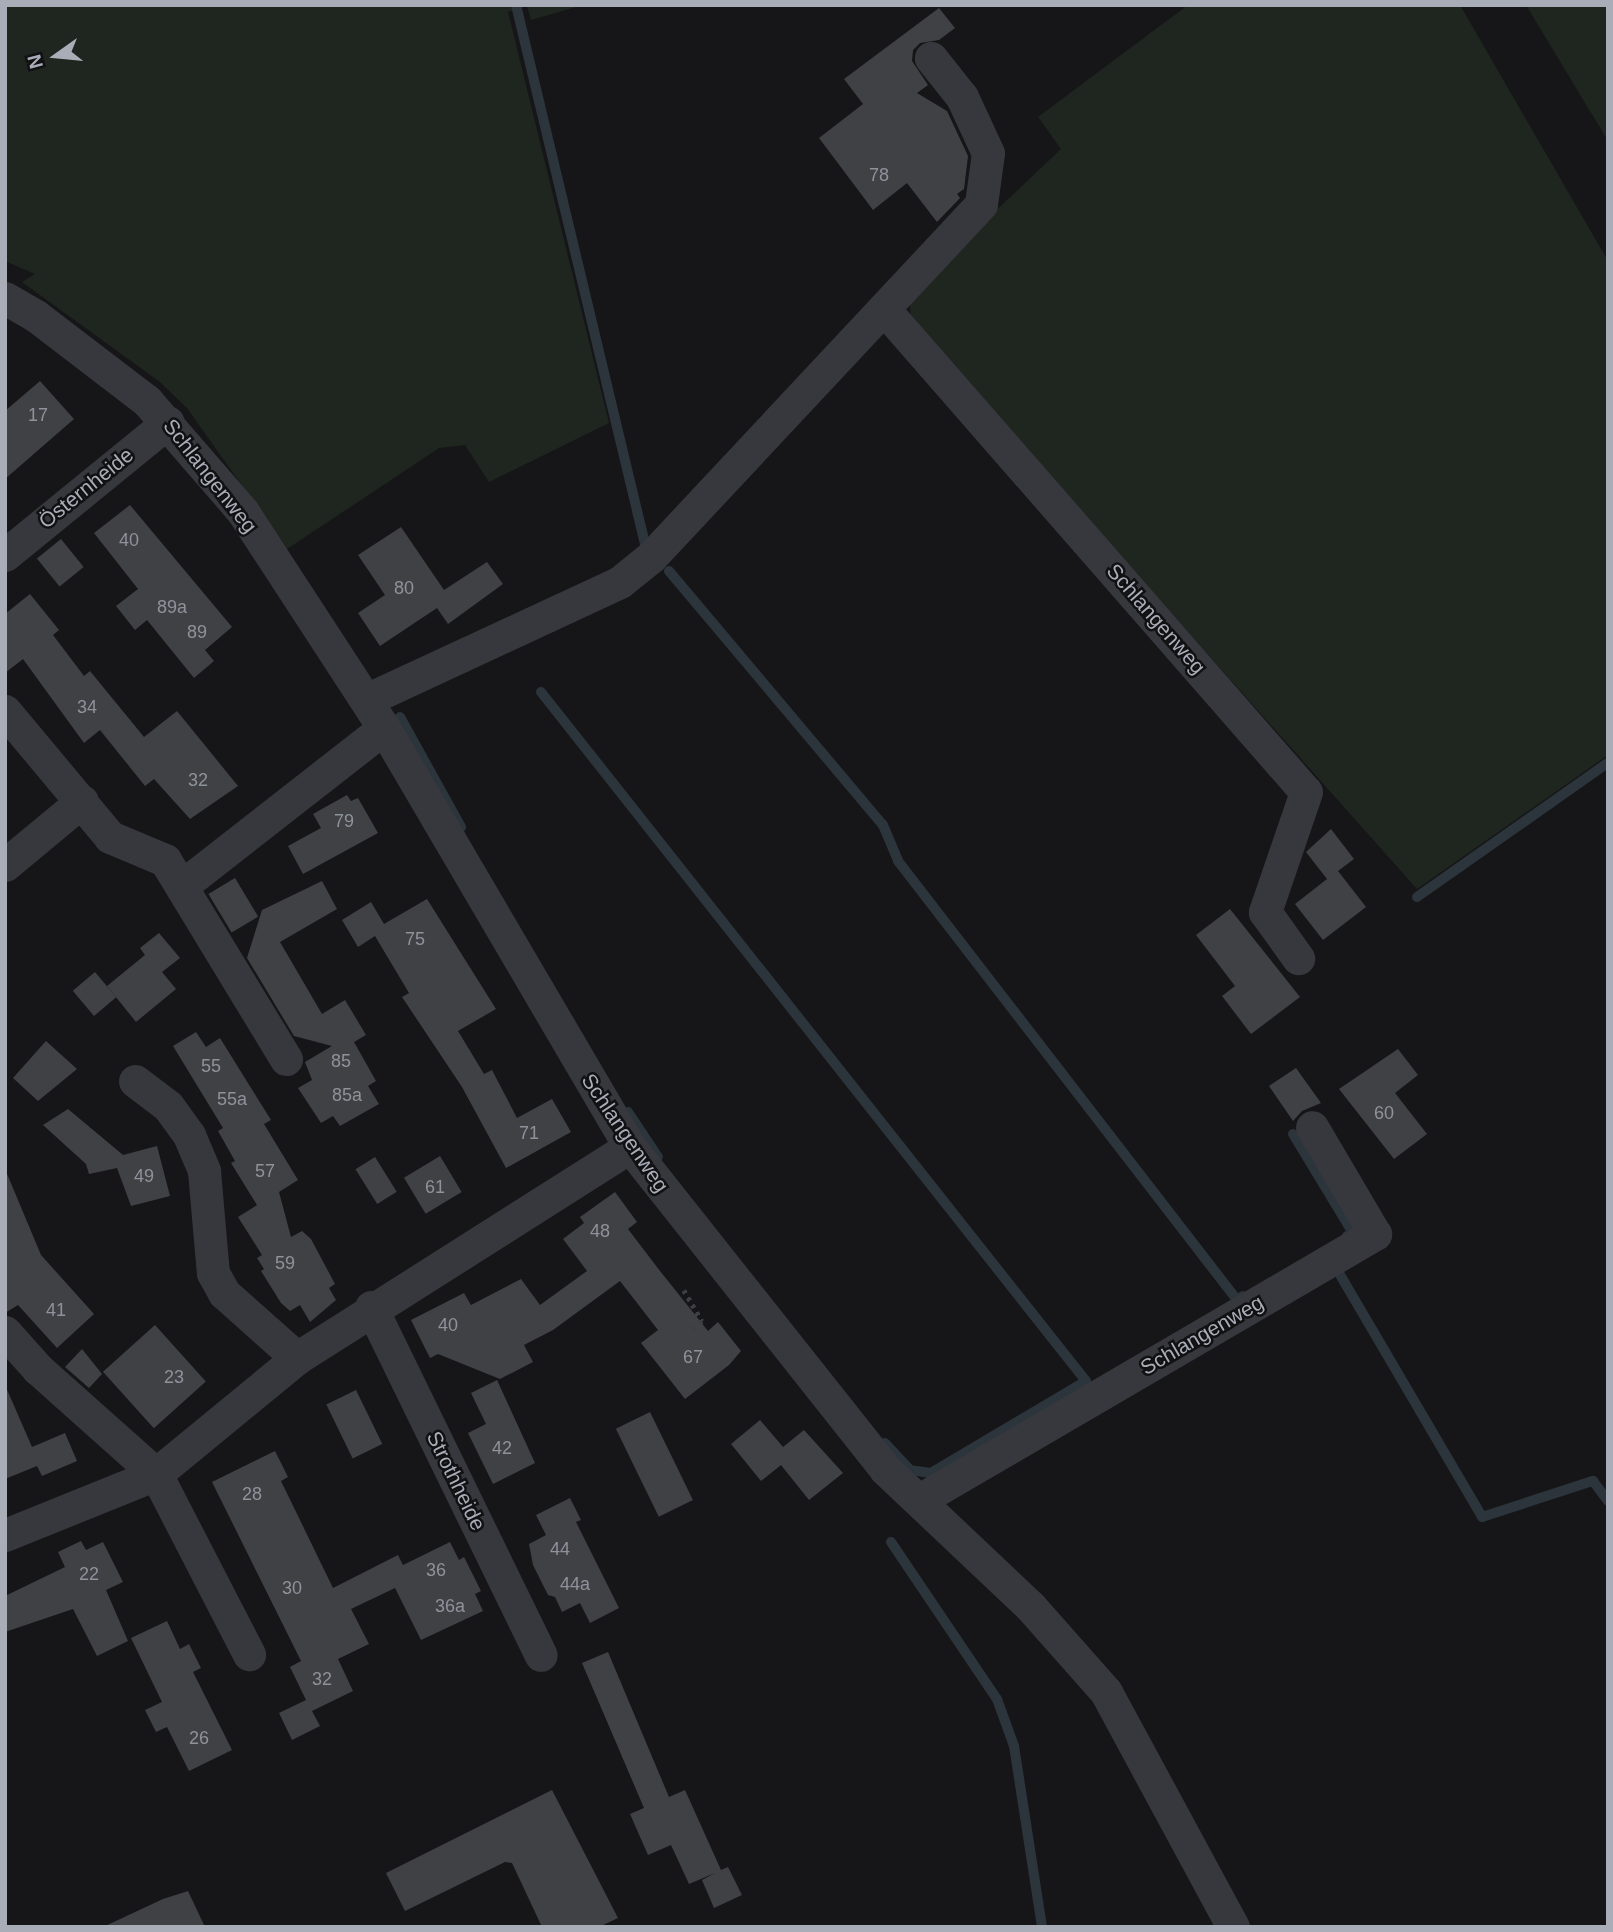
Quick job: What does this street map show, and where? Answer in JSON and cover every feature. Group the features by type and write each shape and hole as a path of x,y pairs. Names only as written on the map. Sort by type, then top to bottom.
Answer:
{"street":[{"path":"183,886 375,714 620,582 650,557 981,204 988,153 962,97 931,58"},
{"name":"Schlangenweg","path":"5,298 46,324 168,422 243,513 375,714 630,1147 876,1458 1056,1632 1107,1692 1233,1927"},
{"name":"Schlangenweg","path":"884,309 1307,792 1265,912 1298,958"},
{"name":"Östernheide","path":"5,555 168,422"},
{"path":"5,711 82,800 110,837 164,860 183,886 286,1059"},
{"path":"5,865 82,800"},
{"path":"135,1081 168,1106 194,1147 204,1171 213,1273 224,1293 297,1358"},
{"name":"Schlangenweg","path":"921,1499 1375,1234 1312,1127"},
{"path":"5,1535 156,1474 297,1358 372,1307 630,1147"},
{"name":"Strothheide","path":"372,1307 541,1655"},
{"path":"5,1332 38,1369 156,1474 249,1654"}],"path":[{"path":"684,1290 702,1321 692,1329"}],"shaded area":[{"path":"5,5 583,5 531,20 527,6 508,12 609,423 489,482 465,445 439,448 287,549 187,408 160,382 22,282 35,274 5,261"},
{"path":"1188,5 1460,5 1608,261 1608,755 1417,889 911,321 909,293 1061,149 1038,117"},
{"path":"1526,5 1608,5 1608,141"}],"building":[{"path":"939,8 955,28 939,40 920,43 913,50 912,61 928,85 917,93 947,111 968,156 964,189 957,194 960,198 937,222 907,183 873,210 819,138 863,104 844,79"},
{"path":"40,381 74,419 5,479 5,411"},
{"path":"130,505 232,627 205,650 214,661 194,678 147,620 135,630 116,606 138,589 94,533"},
{"path":"401,527 444,590 487,562 503,584 448,624 437,608 380,646 358,613 385,595 358,555"},
{"path":"61,539 84,567 60,586 37,559"},
{"path":"30,594 59,630 53,635 84,676 90,671 144,737 177,711 238,786 190,819 154,779 145,786 100,730 84,743 23,659 5,673 5,614"},
{"path":"347,795 351,801 358,798 378,833 303,874 288,846 321,828 313,814"},
{"path":"1331,829 1354,859 1338,871 1366,907 1323,940 1295,904 1327,879 1306,852"},
{"path":"235,878 258,917 232,933 208,894"},
{"path":"322,881 337,909 280,942 322,1014 345,1000 366,1035 354,1042 376,1081 368,1086 379,1104 340,1126 333,1116 321,1123 298,1088 312,1080 305,1062 332,1046 294,1036 247,958 262,910"},
{"path":"427,899 496,1009 458,1031 484,1074 492,1070 517,1118 552,1099 571,1132 506,1168 462,1087 402,997 409,993 375,936 358,947 342,920 371,902 384,924"},
{"path":"1230,909 1300,997 1251,1034 1222,996 1235,986 1196,935"},
{"path":"159,933 180,958 162,972 176,989 136,1022 107,986 145,955 140,948"},
{"path":"95,972 116,997 94,1016 73,991"},
{"path":"196,1032 206,1047 220,1038 271,1120 264,1124 298,1180 279,1192 291,1237 302,1231 311,1239 335,1284 329,1288 336,1300 310,1322 300,1305 290,1311 281,1303 261,1271 264,1269 257,1258 262,1255 238,1217 257,1205 231,1163 235,1161 218,1131 223,1128 173,1046"},
{"path":"46,1041 77,1069 38,1101 13,1078"},
{"path":"1398,1049 1418,1075 1395,1093 1427,1134 1394,1159 1339,1089"},
{"path":"1296,1068 1321,1103 1302,1111 1293,1121 1269,1086"},
{"path":"68,1109 123,1155 157,1146 170,1196 131,1206 117,1168 89,1174 86,1164 43,1125"},
{"path":"440,1156 462,1192 426,1214 404,1178"},
{"path":"375,1157 397,1192 377,1204 355,1169"},
{"path":"5,1169 41,1255 94,1314 57,1348 18,1305 5,1313"},
{"path":"615,1192 637,1222 628,1229 660,1271 708,1331 718,1322 741,1351 729,1365 685,1399 641,1343 658,1330 620,1281 553,1330 524,1345 533,1362 500,1379 438,1354 430,1358 411,1320 464,1293 471,1305 521,1279 540,1305 587,1271 563,1239 584,1223 580,1217"},
{"path":"155,1325 206,1381 154,1428 103,1372"},
{"path":"82,1349 102,1374 89,1388 65,1367"},
{"path":"497,1380 535,1463 493,1484 468,1433 486,1424 471,1393"},
{"path":"5,1385 32,1447 65,1433 77,1461 42,1476 37,1466 5,1479"},
{"path":"356,1390 382,1444 353,1458 326,1404"},
{"path":"650,1412 693,1500 659,1517 616,1429"},
{"path":"760,1420 783,1447 804,1430 843,1473 809,1500 781,1465 761,1481 731,1444"},
{"path":"275,1451 288,1477 281,1481 333,1588 398,1555 403,1565 450,1542 459,1560 464,1557 481,1591 475,1594 483,1611 421,1640 395,1588 351,1609 369,1644 338,1659 353,1691 312,1711 320,1726 292,1740 279,1713 306,1700 290,1667 301,1661 212,1482"},
{"path":"570,1498 581,1520 576,1522 619,1608 590,1623 580,1603 562,1612 555,1597 548,1595 533,1565 529,1544 546,1535 536,1515"},
{"path":"81,1541 86,1550 103,1542 123,1582 106,1590 128,1641 97,1656 73,1609 5,1632 5,1596 65,1567 58,1552"},
{"path":"167,1621 180,1649 189,1644 201,1668 193,1672 232,1750 189,1771 167,1727 156,1732 145,1710 162,1702 131,1638"},
{"path":"608,1652 669,1797 685,1790 721,1870 728,1867 742,1895 714,1908 702,1880 715,1873 689,1884 671,1845 648,1855 630,1814 644,1808 582,1663"},
{"path":"552,1790 618,1918 599,1927 542,1927 512,1863 505,1862 405,1911 386,1873"},
{"path":"188,1891 205,1927 103,1927 163,1899"}],"waterway":[{"path":"516,5 645,544"},
{"path":"669,571 883,825 898,861 1237,1300 1243,1296"},
{"path":"541,692 1086,1381 931,1473 910,1470 885,1443"},
{"path":"400,717 461,827"},
{"path":"1417,897 1608,763"},
{"path":"628,1112 658,1157"},
{"path":"1293,1134 1353,1233 1347,1236"},
{"path":"1339,1273 1482,1517 1593,1481 1608,1501"},
{"path":"891,1542 997,1699 1014,1746 1042,1927"}]}
